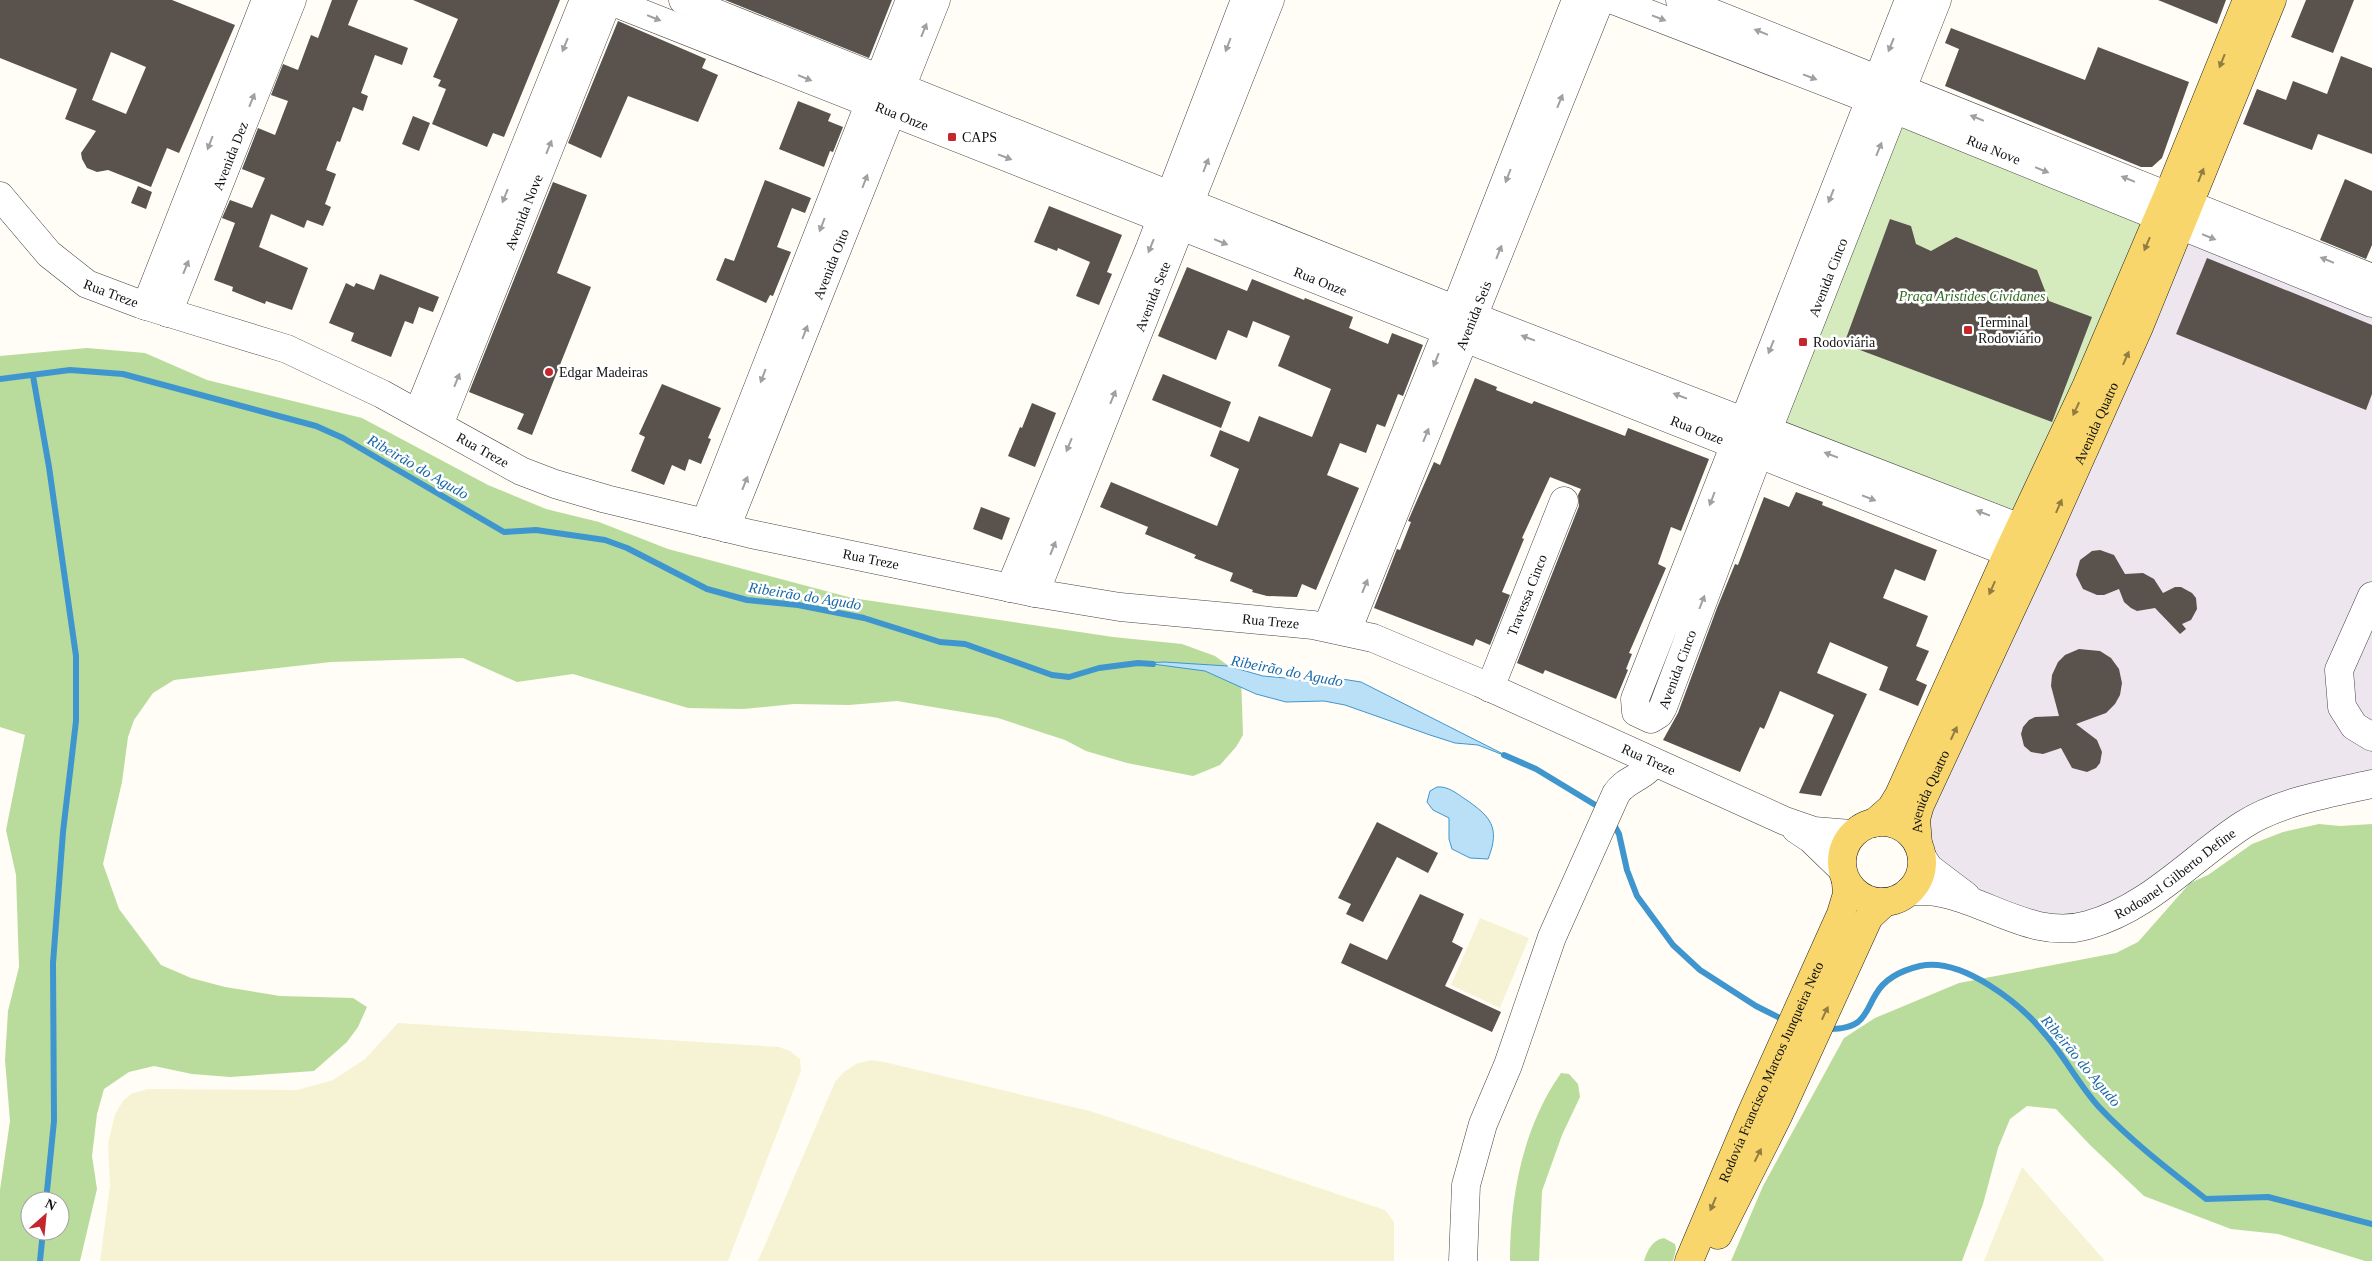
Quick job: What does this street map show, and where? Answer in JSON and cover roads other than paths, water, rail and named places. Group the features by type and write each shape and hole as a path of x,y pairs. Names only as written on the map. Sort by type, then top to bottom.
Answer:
{"main road":[{"name":"Avenida Quatro","path":"2243,39 2247,0"},
{"name":"Avenida Quatro","path":"1982,642 2008,553 2086,387 2174,210 2243,39 2272,0"},
{"name":"Avenida Quatro","path":"1863,828 1891,808 1965,678 1982,642 2033,562 2139,327 2174,210"},
{"name":"Avenida Quatro","path":"1920,850 1916,819 1965,678"},
{"path":"1890,822 1909,832 1920,850 1922,867 1918,880 1897,897 1876,902 1865,899 1853,891 1844,875 1841,858 1863,828 1890,822"},
{"name":"Rodovia Francisco Marcos Junqueira Neto","path":"1840,949 1845,904 1844,875"},
{"name":"Rodovia Francisco Marcos Junqueira Neto","path":"1705,1261 1793,1052 1840,949 1869,917 1897,897"},
{"name":"Rodovia Francisco Marcos Junqueira Neto","path":"1688,1261 1793,1052"}],"street":[{"name":"Avenida Dez","path":"157,309 266,0"},
{"name":"Avenida Dez","path":"157,309 292,0"},
{"name":"Avenida Nove","path":"429,419 584,0"},
{"name":"Avenida Nove","path":"429,419 608,0"},
{"name":"Rua Onze","path":"608,0 880,108 1176,211"},
{"name":"Rua Onze","path":"683,0 890,83 1176,211 1738,432 2008,553 2033,562"},
{"name":"Avenida Oito","path":"890,83 910,0"},
{"name":"Avenida Oito","path":"716,526 890,83 936,0"},
{"name":"Avenida Sete","path":"1176,211 1245,0"},
{"name":"Avenida Sete","path":"1022,590 1176,211 1270,0"},
{"name":"Avenida Seis","path":"1337,629 1532,141 1576,0"},
{"name":"Avenida Seis","path":"1532,141 1600,0"},
{"name":"Rua Nove","path":"1613,0 1874,89"},
{"name":"Rua Nove","path":"1680,0 1874,89 2174,210 2372,278"},
{"name":"Avenida Cinco","path":"1909,0 1738,432 1635,699 1636,712 1644,717 1652,719 1659,714 1662,707 1763,443 1938,0"},
{"name":"Rua Treze","path":"0,196 49,254 75,276 99,290 287,349 332,368 521,470 555,484 606,500 716,526 1022,590 1120,608 1337,629 1392,645 1785,821 1814,831 1863,828"},
{"name":"Rua Nove","path":"2174,210 2372,303"},
{"name":"Rua Onze","path":"1763,443 2020,527 2045,537"},
{"name":"Travessa Cinco","path":"1490,688 1564,501"},
{"path":"2372,596 2339,670 2342,707 2354,726 2372,737"},
{"path":"1463,1261 1466,1185 1482,1124 1508,1065 1552,937 1616,794 1628,782 1645,773 1653,762"},
{"name":"Rodoanel Gilberto Define","path":"1897,897 1917,891 1938,893 1975,903 2023,922 2048,928 2068,929 2087,926 2140,903 2250,821 2276,810 2328,794 2372,784"},
{"name":"Rua Treze","path":"1785,821 1810,839 1844,875"},
{"name":"Rodoanel Gilberto Define","path":"1920,850 1929,868 1975,903"}],"water":[{"path":"1164,662 1228,666 1263,676 1296,679 1316,684 1342,679 1361,682 1511,758 1478,745 1455,743 1345,705 1324,701 1286,702 1256,694 1205,671 1145,663"},
{"path":"1437,787 1455,792 1487,817 1493,830 1492,848 1488,859 1470,858 1452,849 1449,839 1449,818 1433,810 1427,802 1430,791"}],"waterway":[{"name":"Ribeirão do Agudo","path":"0,379 70,370 123,374 316,426 343,438 504,532 536,530 605,540 627,548 707,589 747,600 798,605 864,618 940,642 965,644 1052,675 1069,677 1099,668 1138,663 1153,664"},
{"path":"33,376 49,467 76,656 76,721 63,832 53,963 54,1121 47,1191"},
{"name":"Ribeirão do Agudo","path":"1504,755 1536,769 1602,809"},
{"name":"Ribeirão do Agudo","path":"1612,821 1619,834 1627,870 1637,896 1673,945 1700,970 1756,1006 1786,1021"},
{"name":"Ribeirão do Agudo","path":"1825,1029 1838,1029 1858,1022 1884,983 1901,972 1920,966 1936,965 1954,968 1989,985 2021,1009 2052,1043 2085,1090 2111,1120 2206,1199 2268,1197 2372,1224"},
{"path":"40,1261 42,1241"}],"place":[{"name":"CAPS","path":"952,137"},
{"name":"Terminal Rodoviário","path":"1968,330"},
{"name":"Rodoviária","path":"1803,342"},
{"name":"Edgar Madeiras","path":"549,372"}],"park label":[{"name":"Praça Aristides Cividanes","path":"1972,296"}]}
